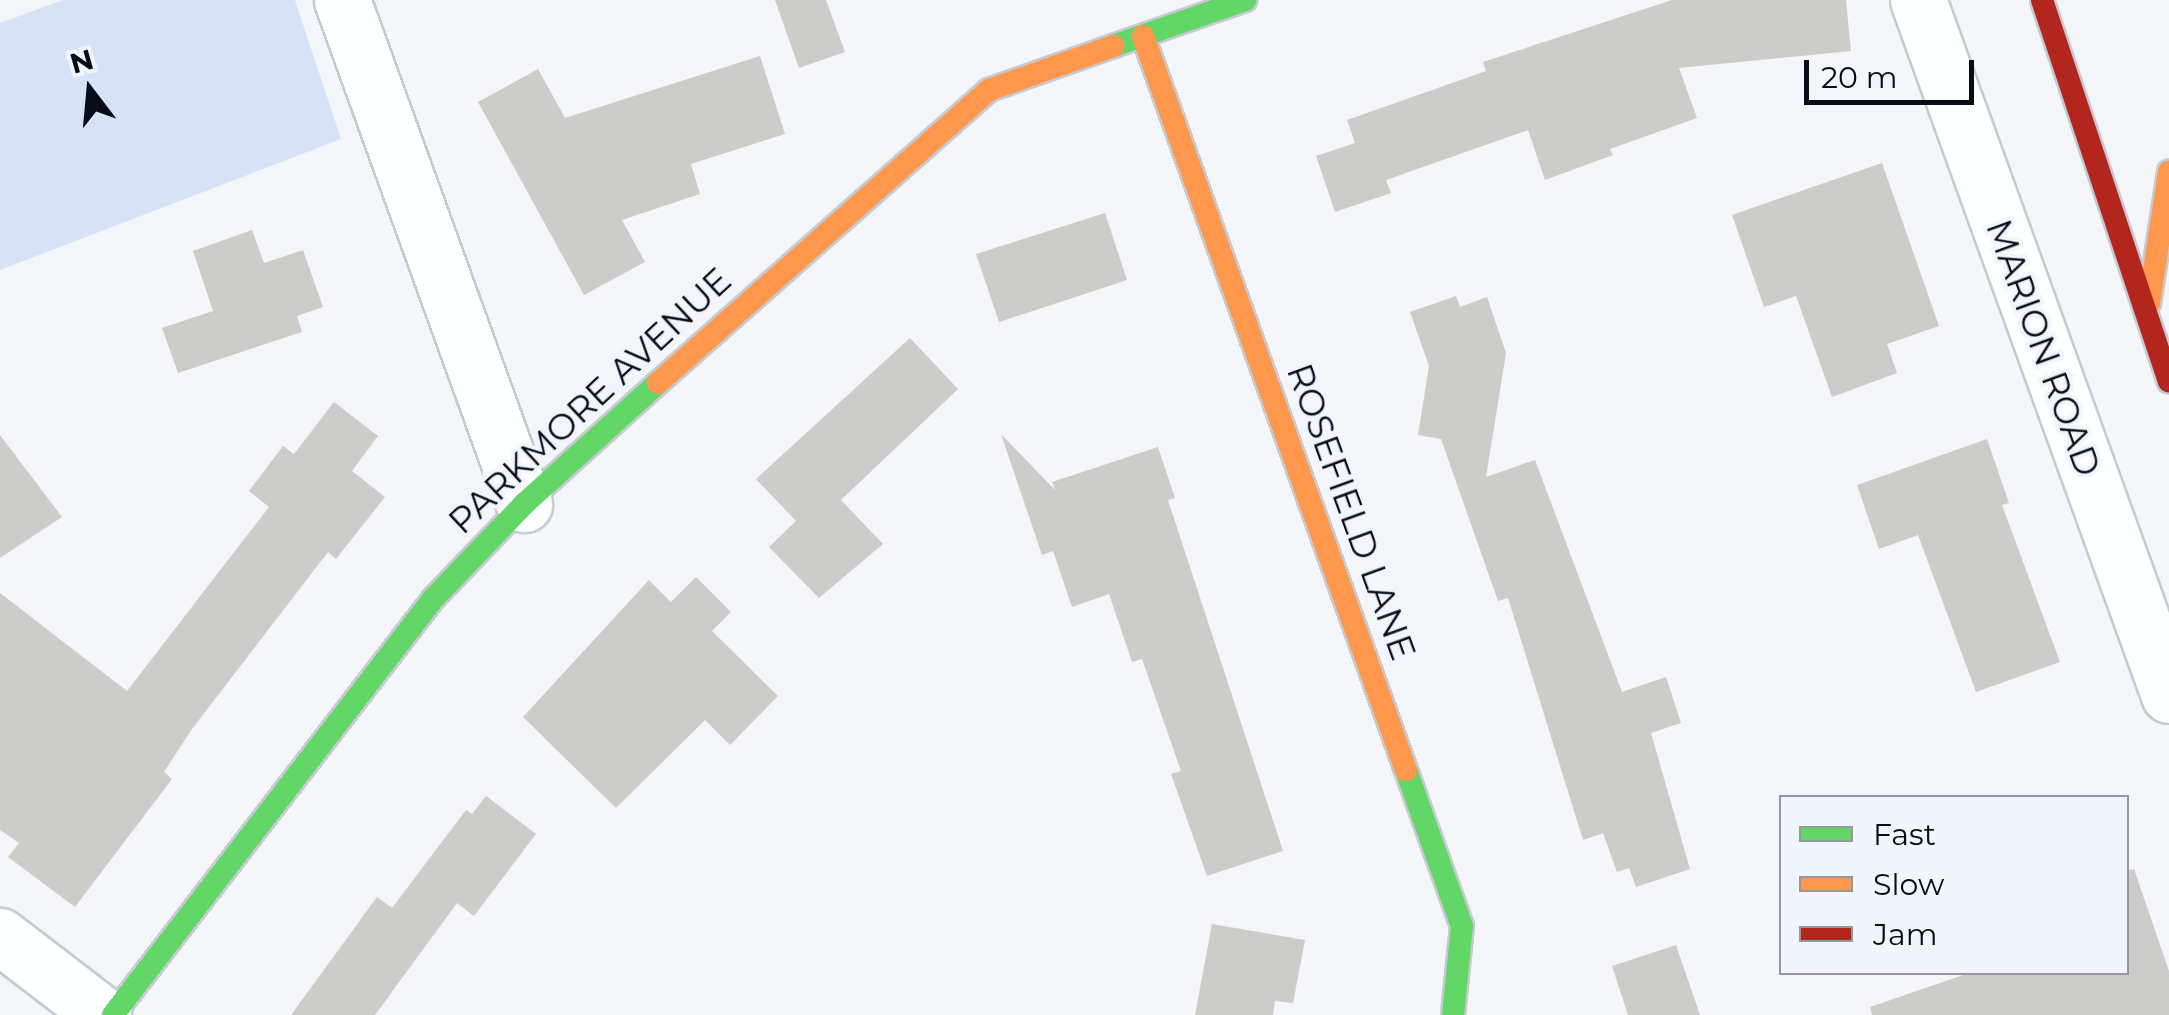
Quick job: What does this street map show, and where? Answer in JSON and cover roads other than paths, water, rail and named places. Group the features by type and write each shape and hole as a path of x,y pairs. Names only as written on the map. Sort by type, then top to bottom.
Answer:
{"street":[{"path":"342,0 524,504"},
{"name":"PARKMORE AVENUE","path":"114,1015 434,599 524,504 990,90 1245,0"},
{"name":"MARION ROAD","path":"1918,0 2169,695"},
{"path":"2042,0 2169,381"},
{"name":"ROSEFIELD LANE","path":"1143,36 1462,926 1453,1015"},
{"path":"2147,321 2169,172"},
{"path":"0,936 103,1015"}]}
